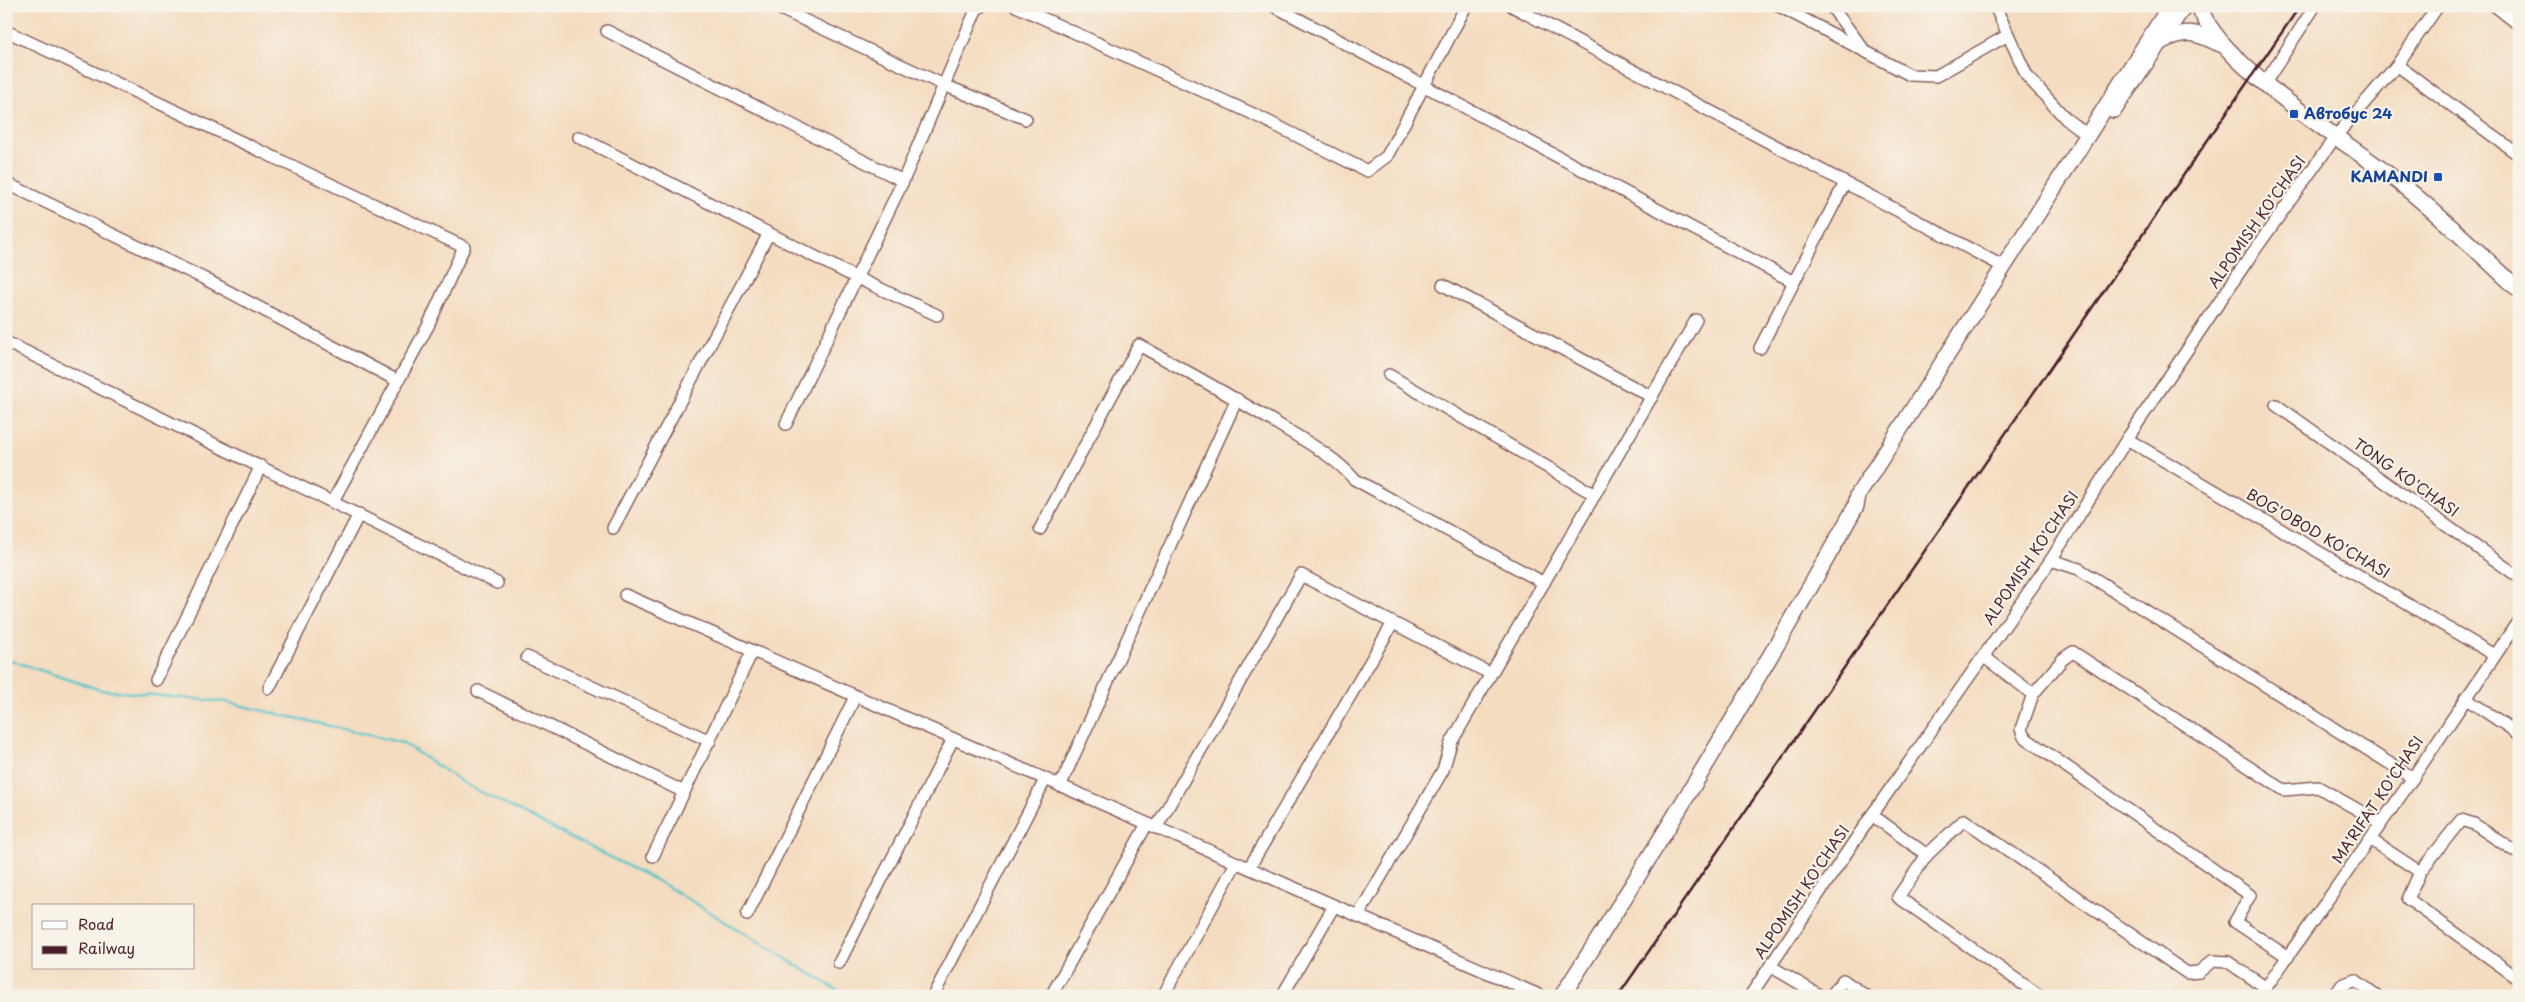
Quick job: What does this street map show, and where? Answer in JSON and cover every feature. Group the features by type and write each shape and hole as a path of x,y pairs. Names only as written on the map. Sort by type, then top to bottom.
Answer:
{"main road":[{"path":"2156,6 2156,38"},
{"path":"1856,506 1865,500 2093,143 2156,38 2170,6"},
{"path":"1562,996 1624,901 1771,655 1856,506 1858,494 2004,267 2086,134 2156,38 2184,6"},
{"path":"2199,6 2204,21 2224,46 2265,83 2404,187 2519,290"},
{"path":"2156,38 2196,32 2224,46"}],"street":[{"path":"774,6 944,85 1026,119"},
{"path":"786,424 903,181 976,10 981,6"},
{"path":"1016,6 1251,113 1367,171 1387,156 1466,6"},
{"path":"1274,6 1794,282"},
{"path":"1512,6 2004,267"},
{"path":"1779,6 1910,75 1936,76 2008,35"},
{"path":"1831,6 1866,53"},
{"path":"1995,6 2027,76 2066,119 2086,134"},
{"path":"2265,83 2316,6"},
{"name":"ALPOMISH KO'CHASI","path":"1750,996 1872,815 2051,560 2127,440 2336,136 2397,65 2438,6"},
{"path":"2494,6 2519,25"},
{"path":"6,31 464,247 428,326 333,501"},
{"path":"606,31 903,181"},
{"path":"2397,65 2519,155"},
{"path":"579,136 857,278 937,315"},
{"path":"6,183 202,278 398,381"},
{"path":"1760,348 1845,183"},
{"path":"613,528 769,233"},
{"path":"1443,285 1652,397"},
{"path":"1358,916 1443,770 1451,742 1696,320"},
{"path":"6,342 497,583"},
{"path":"1040,528 1139,345 1237,399 1334,459 1354,479 1544,583"},
{"path":"1389,375 1595,495"},
{"path":"1060,786 1237,399"},
{"name":"TONG KO'CHASI","path":"2276,405 2519,577"},
{"name":"BOG'OBOD KO'CHASI","path":"2127,440 2494,655"},
{"path":"156,680 261,466"},
{"path":"269,688 359,514"},
{"path":"2051,560 2079,569 2413,778"},
{"path":"1052,996 1301,575 1491,674"},
{"path":"624,595 1542,996"},
{"name":"MA'RIFAT KO'CHASI","path":"2263,992 2413,778 2519,620"},
{"path":"1249,868 1394,623"},
{"path":"653,856 752,652"},
{"path":"2288,956 2235,922 2250,895 2024,737 2021,729 2034,694 2064,659 2073,652 2284,790 2318,787 2381,823"},
{"path":"1983,656 2034,694"},
{"path":"527,657 710,740"},
{"path":"478,691 684,792"},
{"path":"747,915 855,697"},
{"path":"2465,698 2519,734"},
{"path":"839,963 953,740"},
{"path":"933,996 1045,780"},
{"path":"1872,815 1927,855"},
{"path":"2040,996 1898,897 1927,855 1964,820 2187,973 2199,972 2212,961 2228,962 2263,992"},
{"path":"2519,854 2474,824 2461,820 2420,872 2408,899 2519,979"},
{"path":"2370,839 2420,872"},
{"path":"1163,996 1236,863"},
{"path":"1282,996 1334,906"},
{"path":"1770,966 1821,996"},
{"path":"1831,996 1843,980 1866,996"},
{"path":"2334,996 2342,985 2355,980 2377,996"}],"waterway":[{"path":"6,659 101,690 226,702 403,743 465,784 665,885 847,996"}],"railway":[{"path":"1618,996 2300,6"}],"place":[{"name":"Автобус 24","path":"2294,114"},
{"name":"KAMANDI","path":"2438,177"}]}
